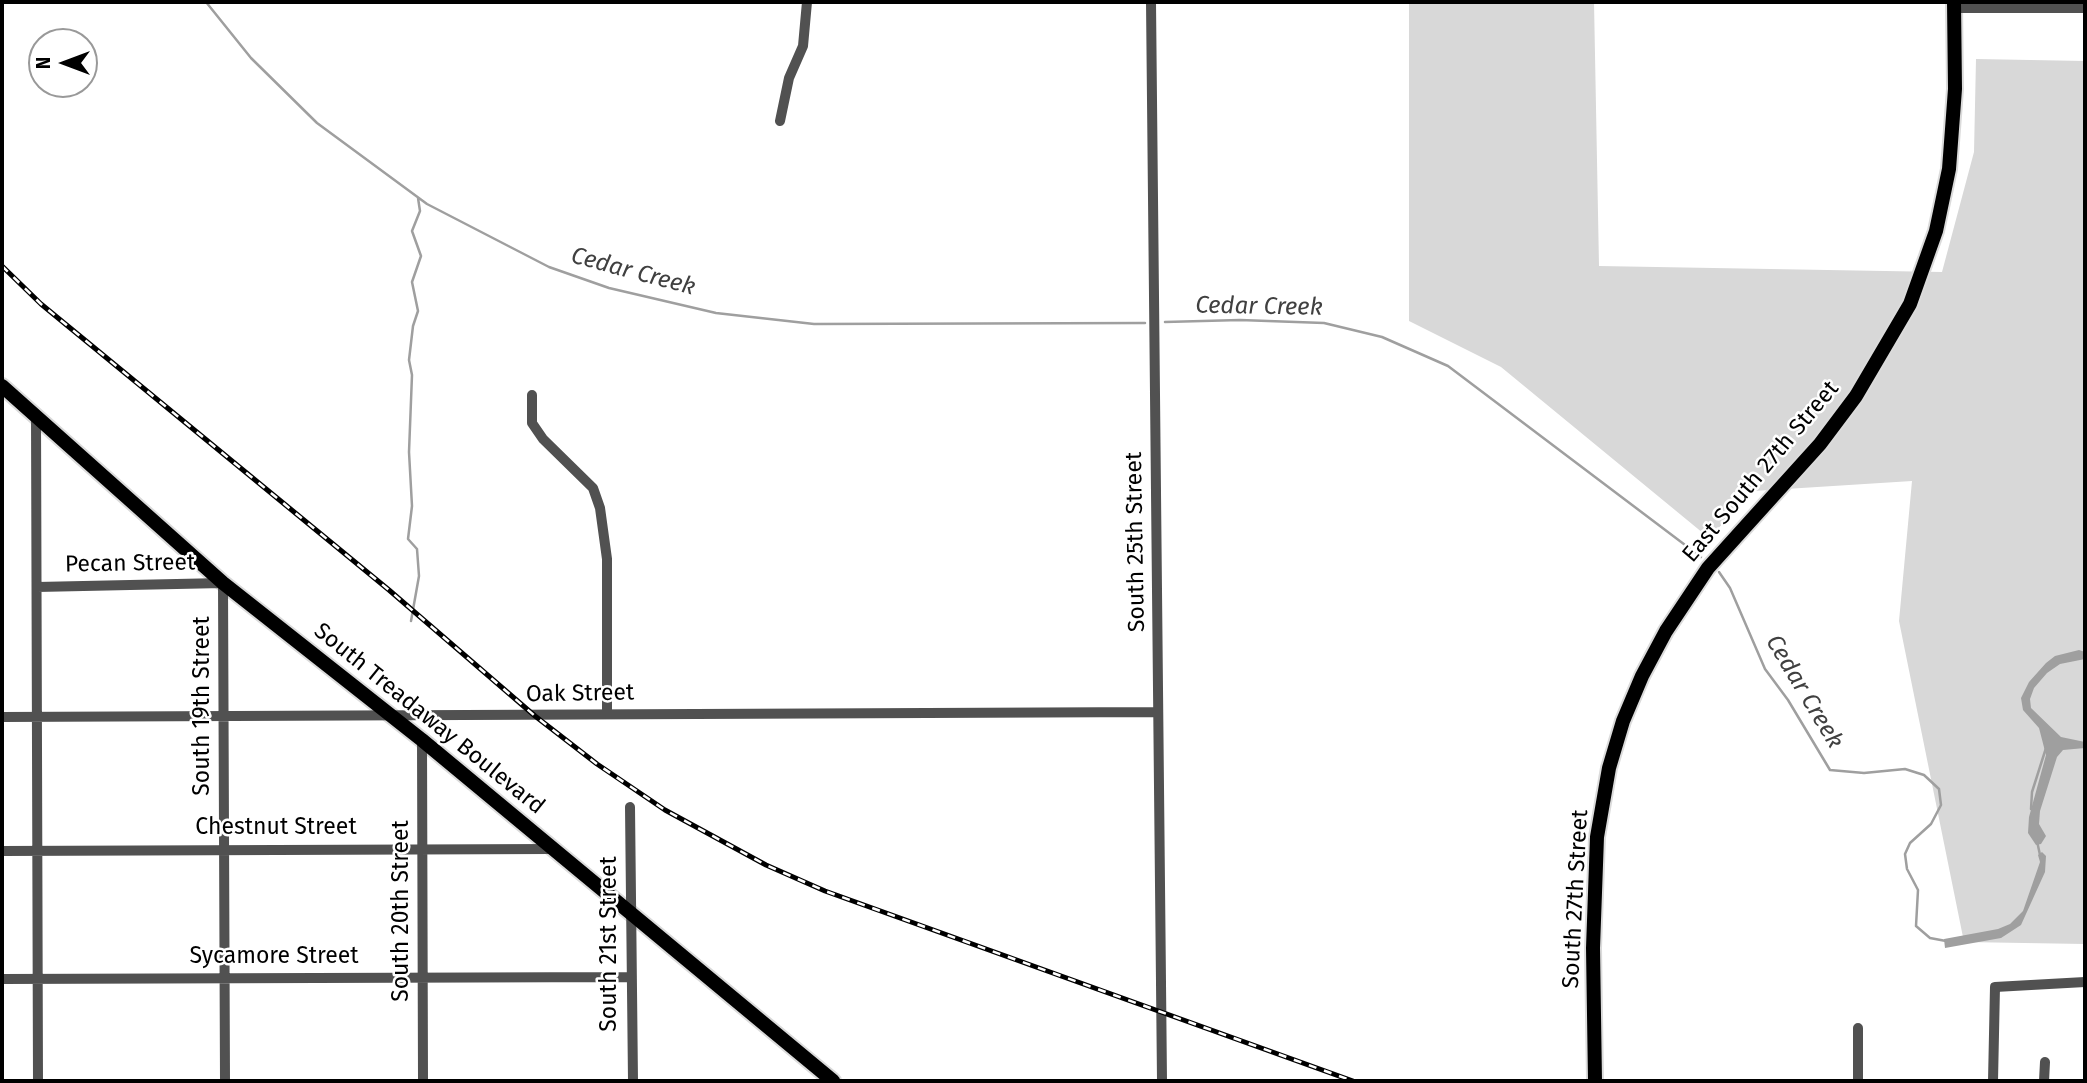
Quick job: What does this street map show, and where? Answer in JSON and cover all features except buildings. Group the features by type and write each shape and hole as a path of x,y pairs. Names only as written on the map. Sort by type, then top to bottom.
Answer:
{"main road":[{"name":"East South 27th Street","path":"1623,721 1660,642 1707,568 1820,444 1849,406 1910,304 1936,231 1949,169 1955,89 1954,5"},
{"name":"South Treadaway Boulevard","path":"2,386 223,583 422,740 833,1081"},
{"name":"South 27th Street","path":"1595,1081 1593,948 1597,837 1609,768 1623,721"}],"street":[{"path":"780,121 789,78 803,46 807,2"},
{"name":"South 25th Street","path":"1151,2 1162,1081"},
{"path":"1954,5 2081,6"},
{"path":"532,395 532,423 543,439 593,488 600,508 607,559 607,714"},
{"path":"36,415 38,1081"},
{"name":"Pecan Street","path":"37,587 223,583"},
{"name":"South 19th Street","path":"223,583 225,1081"},
{"name":"Oak Street","path":"2,717 1158,712"},
{"name":"South 20th Street","path":"422,740 423,1081"},
{"name":"South 21st Street","path":"630,807 633,915 630,977 632,1081"},
{"name":"Chestnut Street","path":"2,850 551,849"},
{"name":"Sycamore Street","path":"2,979 630,977"},
{"path":"1993,1081 1995,987 2085,982"},
{"path":"1858,1028 1858,1081"},
{"path":"2044,1081 2045,1062"}],"shaded area":[{"path":"1409,2 1594,2 1599,266 1942,272 1974,152 1976,59 2085,61 2085,944 1964,942 1899,621 1912,481 1754,491 1709,538 1501,367 1409,321"},
{"path":"2079,650 2085,652 2085,659 2060,664 2047,673 2034,688 2030,699 2031,708 2061,737 2085,742 2085,748 2063,750 2057,757 2040,811 2039,824 2046,836 2041,844 2036,845 2028,833 2029,817 2046,755 2039,728 2023,710 2021,698 2029,682 2046,663 2055,656"},
{"path":"2042,852 2046,856 2045,872 2021,925 2001,938 1945,948 1944,939 1998,929 2010,924 2023,911 2040,862 2038,855"}],"waterway":[{"name":"Cedar Creek","path":"206,2 251,58 317,123 427,204 549,267 609,288 716,313 814,324 1145,323"},
{"path":"411,621 419,576 417,549 408,539 412,506 409,452 412,375 409,360 413,326 418,311 412,282 421,256 412,231 420,211 418,198"},
{"name":"Cedar Creek","path":"1165,322 1240,320 1324,323 1382,337 1448,366 1701,557"},
{"name":"Cedar Creek","path":"1719,572 1730,588 1765,669 1788,700 1830,770 1864,773 1905,769 1924,775 1939,789 1941,805 1931,824 1910,843 1905,854 1907,869 1918,890 1916,926 1930,938 1946,941"},
{"name":"Cedar Creek","path":"2031,809 2032,792 2046,748"},
{"name":"Cedar Creek","path":"2037,841 2040,855"}],"railway":[{"path":"2,266 41,304 389,590 535,716 597,764 665,810 766,865 825,891 1353,1081"}]}
